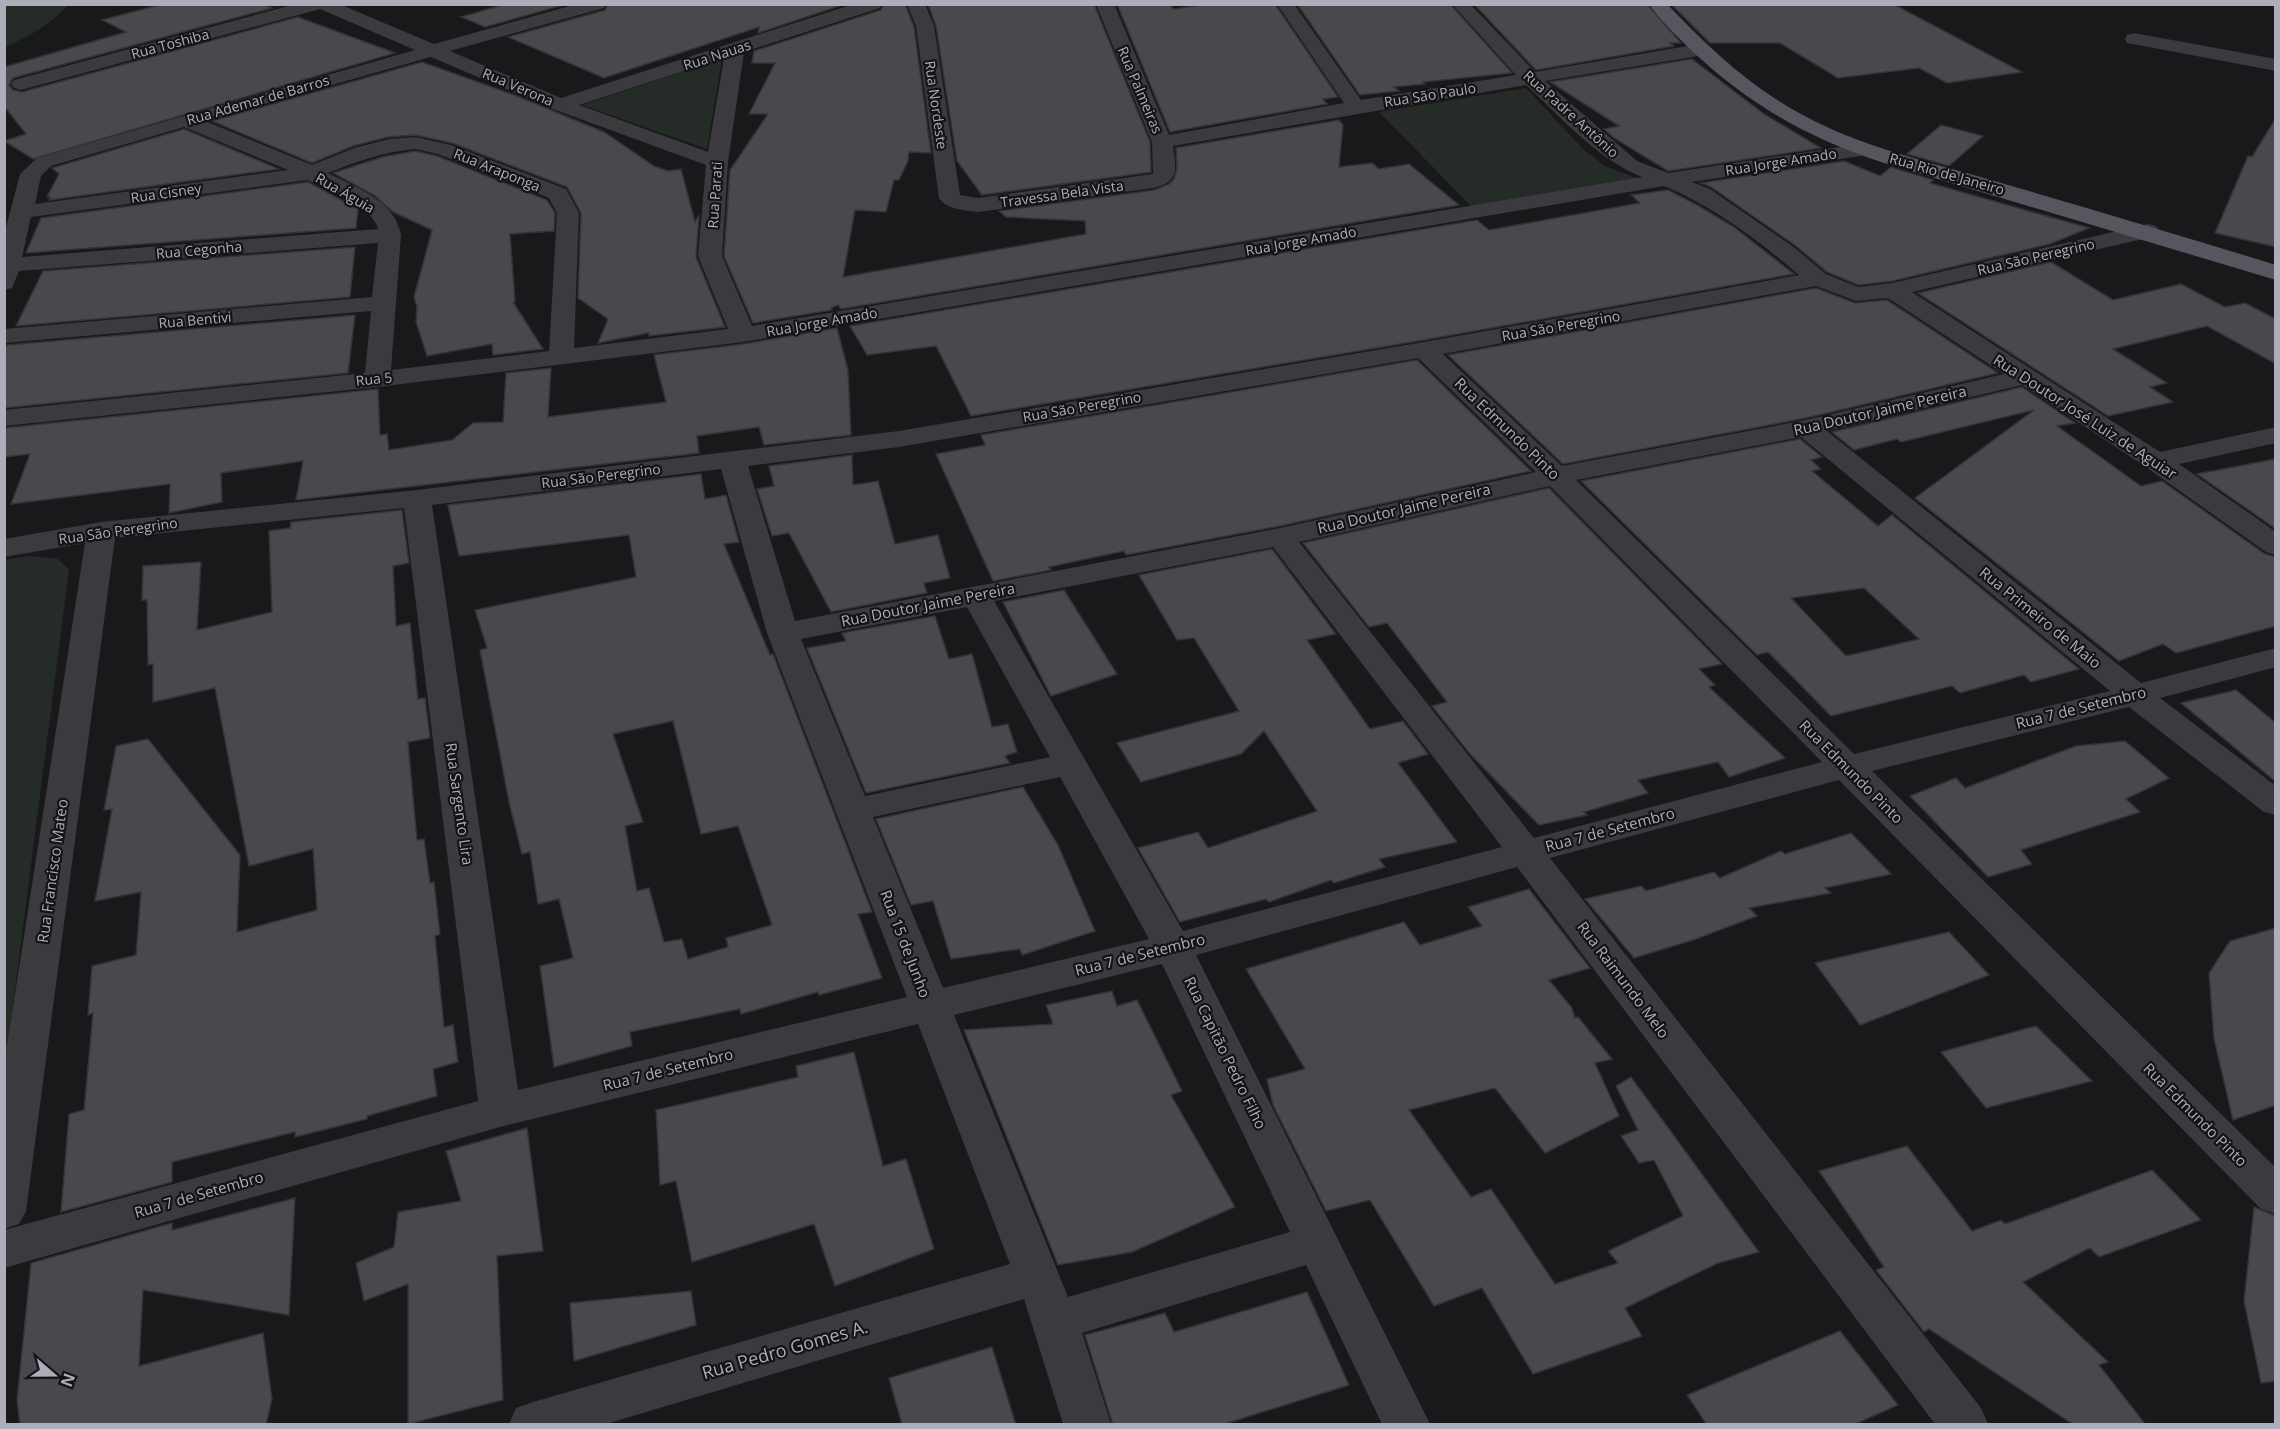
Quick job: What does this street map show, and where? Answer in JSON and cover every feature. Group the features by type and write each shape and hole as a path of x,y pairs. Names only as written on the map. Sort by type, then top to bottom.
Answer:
{"main road":[{"name":"Rua Rio de Janeiro","path":"1657,4 1699,50 1765,101 1804,124 1860,150 2148,231 2276,273"}],"street":[{"name":"Rua Toshiba","path":"21,84 318,4"},
{"name":"Rua Verona","path":"323,4 560,105 717,162"},
{"name":"Rua Ademar de Barros","path":"6,274 31,174 44,162 598,4"},
{"name":"Rua Nauas","path":"560,105 874,4"},
{"name":"Rua Nordeste","path":"915,4 919,8 924,26 950,198 959,202"},
{"name":"Rua Palmeiras","path":"1105,4 1162,142 1165,166 1162,177"},
{"path":"1285,4 1356,107"},
{"name":"Rua Padre Antônio","path":"1460,4 1531,79 1603,144 1630,165 1702,194 1787,253 1818,279"},
{"path":"2134,39 2276,65"},
{"name":"Rua Parati","path":"735,49 717,162 710,256 743,335"},
{"name":"Rua São Paulo","path":"1162,142 1699,50"},
{"name":"Rua Águia","path":"187,121 311,174 376,208 387,220 390,235"},
{"name":"Rua Araponga","path":"311,174 361,152 389,145 415,143 444,149 558,194 568,213 561,358"},
{"name":"Rua Jorge Amado","path":"743,335 1664,180 1860,150"},
{"name":"Rua Cisney","path":"21,212 311,174"},
{"name":"Travessa Bela Vista","path":"959,202 978,205 1154,182 1162,177"},
{"name":"Rua São Peregrino","path":"4,548 101,531 417,498 899,439 1424,350 1818,279 1856,294 1892,290 2148,231"},
{"path":"377,379 390,235"},
{"name":"Rua Cegonha","path":"6,274 390,235"},
{"name":"Rua Doutor José Luiz de Aguiar","path":"1892,290 2156,461 2276,546"},
{"name":"Rua Bentivi","path":"4,336 385,303"},
{"name":"Rua 5","path":"4,418 377,379 743,335"},
{"name":"Rua Edmundo Pinto","path":"1424,350 1556,476 2276,1196"},
{"name":"Rua Doutor Jaime Pereira","path":"783,633 1280,537 1556,476 1806,428 2024,377"},
{"name":"Rua Primeiro de Maio","path":"1806,428 2135,695 2276,804"},
{"path":"2156,461 2276,435"},
{"name":"Rua 15 de Junho","path":"732,459 783,633 929,1008 1055,1321 1088,1425"},
{"name":"Rua Sargento Lira","path":"417,498 500,1111"},
{"name":"Rua Francisco Mateo","path":"4,1211 101,531"},
{"name":"Rua Raimundo Melo","path":"1280,537 1526,853 1964,1425"},
{"name":"Rua Capitão Pedro Filho","path":"976,596 1173,947 1406,1425"},
{"name":"Rua 7 de Setembro","path":"4,1248 500,1111 1173,947 1846,767 2135,695 2276,657"},
{"path":"852,810 1070,764"},
{"path":"1055,1321 1317,1243"},
{"name":"Rua Pedro Gomes A.","path":"533,1425 1037,1276"}],"shaded area":[{"path":"5,5 66,5 46,25 5,47"},
{"path":"722,59 707,149 582,105"},
{"path":"1526,88 1583,149 1605,166 1644,181 1473,208 1379,112"},
{"path":"28,556 58,559 69,570 5,1067 5,560"}],"building":[{"path":"163,4 262,4 272,8 13,78 9,85 13,90 22,92 298,17 395,53 33,159 4,141 26,134 4,106 4,67 126,32 102,20"},
{"path":"506,4 567,4 485,27 461,17"},
{"path":"608,4 845,4 758,33 759,27 604,78 508,37 605,10"},
{"path":"884,4 905,4 914,27 931,153 909,152 908,161 899,180 894,180 886,212 855,210 843,277 1086,234 1085,221 1006,217 999,211 1154,190 1169,184 1174,179 1177,168 1176,148 1339,120 1343,125 1339,167 1372,163 1379,169 1409,164 1459,205 841,309 838,305 831,308 832,310 753,323 724,256 730,170 768,114 749,114 775,63 752,63 754,51 881,10"},
{"path":"928,4 1094,4 1150,142 1151,172 982,195 957,161 936,26"},
{"path":"1117,4 1168,4 1174,9 1208,4 1275,4 1338,97 1323,99 1327,104 1170,132"},
{"path":"1297,4 1450,4 1512,73 1423,82 1425,84 1394,87 1399,91 1360,95"},
{"path":"1474,4 1647,4 1681,43 1670,43 1674,46 1536,70"},
{"path":"1671,4 1893,4 2022,72 1947,83 1919,68 1838,78 1780,43 1710,43"},
{"path":"1692,59 1764,114 1821,148 1668,171 1614,138 1604,129 1619,126 1550,82"},
{"path":"422,62 517,96 604,132 654,166 668,171 681,169 695,222 699,215 696,257 725,327 649,336 649,333 598,343 608,319 578,298 581,213 567,187 452,143 415,135 388,137 353,146 312,163 212,121"},
{"path":"2276,118 2276,247 2215,233 2248,156 2252,157"},
{"path":"1941,125 1983,136 1949,166 1907,154"},
{"path":"184,129 279,169 49,200 50,197 47,197 59,174 52,168"},
{"path":"415,151 437,156 547,200 555,213 554,231 510,234 515,301 513,302 543,349 493,355 492,344 427,356 416,322 417,307 414,297 432,230 393,212 374,195 333,173 382,157"},
{"path":"1844,161 1880,176 1891,167 1933,180 1930,183 2089,228 2050,244 1892,281 1858,285 1827,272 1796,246 1711,187 1701,183"},
{"path":"308,182 358,209 356,228 26,253 41,218"},
{"path":"1668,190 1734,227 1794,274 1424,340 971,416 936,346 867,355 850,326 1477,220 1489,230 1640,203 1631,195"},
{"path":"355,247 350,297 16,326 43,271"},
{"path":"2051,262 2113,300 2181,284 2225,307 2245,303 2276,319 2276,364 2207,326 2113,349 2167,383 2150,387 2173,402 2108,416 1918,293"},
{"path":"1816,288 1855,303 1887,300 1998,373 1806,418 1563,464 1448,355"},
{"path":"355,315 348,373 4,408 4,350 7,345"},
{"path":"837,328 848,370 851,435 764,445 759,427 697,436 699,453 296,500 303,461 221,473 222,502 169,513 170,484 11,504 30,454 4,457 4,428 378,389 380,435 387,434 389,450 452,440 473,423 503,422 506,373 551,368 548,417 666,402 654,355 743,344"},
{"path":"1417,360 1531,471 1280,526 1126,555 1124,551 1049,567 1051,570 993,581 936,454 985,445 981,435"},
{"path":"2022,387 2075,423 2057,426 2141,486 2162,481 2265,554 2276,557 2276,626 2176,653 2163,644 2119,661 1915,498 2034,410 1901,442 1897,439 1854,450 1832,432"},
{"path":"1800,439 1822,457 1811,460 1821,469 1812,471 1878,526 1892,515 2079,669 2031,682 2024,675 1960,693 1952,686 1831,716 1768,652 1757,655 1581,481","holes":["1864,588 1919,639 1846,656 1791,598"]},
{"path":"852,455 853,485 878,481 895,544 938,535 950,578 924,583 927,593 831,612 789,533 772,536 757,489 774,486 769,466"},
{"path":"2276,459 2276,529 2197,474"},
{"path":"701,474 705,499 726,495 739,542 724,544 770,655 773,654 872,912 858,914 882,978 819,995 818,992 741,1014 740,1009 630,1032 632,1046 554,1067 540,966 573,958 559,899 538,904 530,852 522,854 509,802 480,650 487,648 475,610 636,577 629,535 459,556 448,505","holes":["673,721 701,834 738,826 772,925 726,938 728,947 688,959 682,939 664,942 649,888 637,891 625,826 643,822 613,734"]},
{"path":"1549,488 1722,664 1699,669 1715,685 1709,687 1785,758 1729,777 1718,762 1638,780 1648,793 1584,812 1587,815 1539,825 1470,754 1432,706 1447,702 1387,623 1369,627 1303,543"},
{"path":"402,510 409,563 393,566 396,626 410,623 418,699 425,698 430,738 408,742 417,840 424,839 430,883 434,882 440,934 435,936 444,1027 453,1025 458,1062 433,1069 437,1096 367,1116 367,1119 295,1137 295,1132 172,1162 172,1182 61,1212 69,1114 84,1110 93,1013 88,1015 92,966 136,955 141,892 95,901 112,809 104,810 116,746 148,739 240,855 237,932 317,910 313,849 249,866 215,688 153,702 153,664 148,665 147,600 142,600 143,566 201,562 197,630 272,612 269,531 290,528 291,522"},
{"path":"1272,549 1336,634 1307,640 1370,729 1403,721 1428,754 1398,763 1457,842 1379,859 1385,867 1334,883 1331,880 1269,902 1266,899 1180,922 1138,848 1198,832 1208,848 1317,811 1264,731 1241,754 1141,782 1117,743 1239,711 1194,638 1177,640 1139,575"},
{"path":"1064,590 1117,674 1051,696 1003,602"},
{"path":"935,616 949,659 972,654 992,727 1008,724 1017,752 1005,756 1010,763 866,793 807,648 846,641 842,633"},
{"path":"2236,690 2276,723 2276,782 2181,703"},
{"path":"2125,741 2169,778 2126,799 2140,812 2021,850 2032,864 1988,877 1910,796 1956,778 1965,788 2076,746"},
{"path":"1023,787 1058,845 1095,931 1022,955 1020,949 951,959 933,901 911,905 876,819"},
{"path":"1851,833 1891,874 1825,888 1831,893 1749,908 1757,916 1693,940 1634,958 1585,899 1641,886 1646,891 1714,872 1720,878 1781,851 1785,854"},
{"path":"1529,889 1590,968 1549,980 1572,1008 1575,1018 1578,1017 1612,1059 1595,1063 1619,1116 1545,1153 1495,1088 1409,1110 1471,1197 1491,1189 1555,1284 1618,1263 1608,1251 1683,1216 1654,1160 1639,1163 1621,1136 1638,1130 1616,1086 1631,1077 1759,1252 1718,1263 1625,1308 1642,1336 1533,1374 1482,1288 1434,1306 1370,1200 1326,1211 1273,1105 1267,1079 1305,1069 1246,969 1404,922 1420,945 1482,926 1468,907"},
{"path":"2276,928 2276,1105 2233,1120 2214,1039 2209,973 2230,941"},
{"path":"1949,932 1989,975 1860,1025 1815,963"},
{"path":"1112,991 1117,1006 1137,1000 1182,1091 1171,1095 1235,1207 1132,1252 1058,1265 964,1030 1053,1024 1046,1005"},
{"path":"2036,1026 2092,1081 1986,1108 1941,1052"},
{"path":"854,1052 883,1166 906,1159 934,1249 835,1286 814,1224 692,1262 676,1181 660,1185 656,1110 798,1077 796,1066"},
{"path":"527,1128 543,1251 497,1256 503,1400 408,1424 408,1284 364,1301 356,1263 394,1247 398,1212 461,1201 446,1151"},
{"path":"1907,1146 1972,1231 2001,1220 2005,1224 2152,1170 2201,1220 2099,1257 2090,1248 2023,1282 2108,1362 2099,1365 2146,1425 2074,1425 1929,1329 1924,1332 1876,1270 1884,1267 1819,1171"},
{"path":"295,1198 289,1315 143,1290 139,1366 263,1333 272,1399 266,1425 20,1425 17,1400 31,1263 172,1223 172,1230"},
{"path":"2254,1207 2276,1216 2276,1381 2261,1383 2244,1301"},
{"path":"691,1291 696,1325 574,1361 570,1303"},
{"path":"1307,1292 1349,1385 1221,1425 1113,1425 1085,1335 1165,1313 1174,1332"},
{"path":"1840,1331 1898,1405 1853,1425 1707,1425 1687,1395"},
{"path":"992,1347 1016,1425 902,1425 889,1378"}]}
